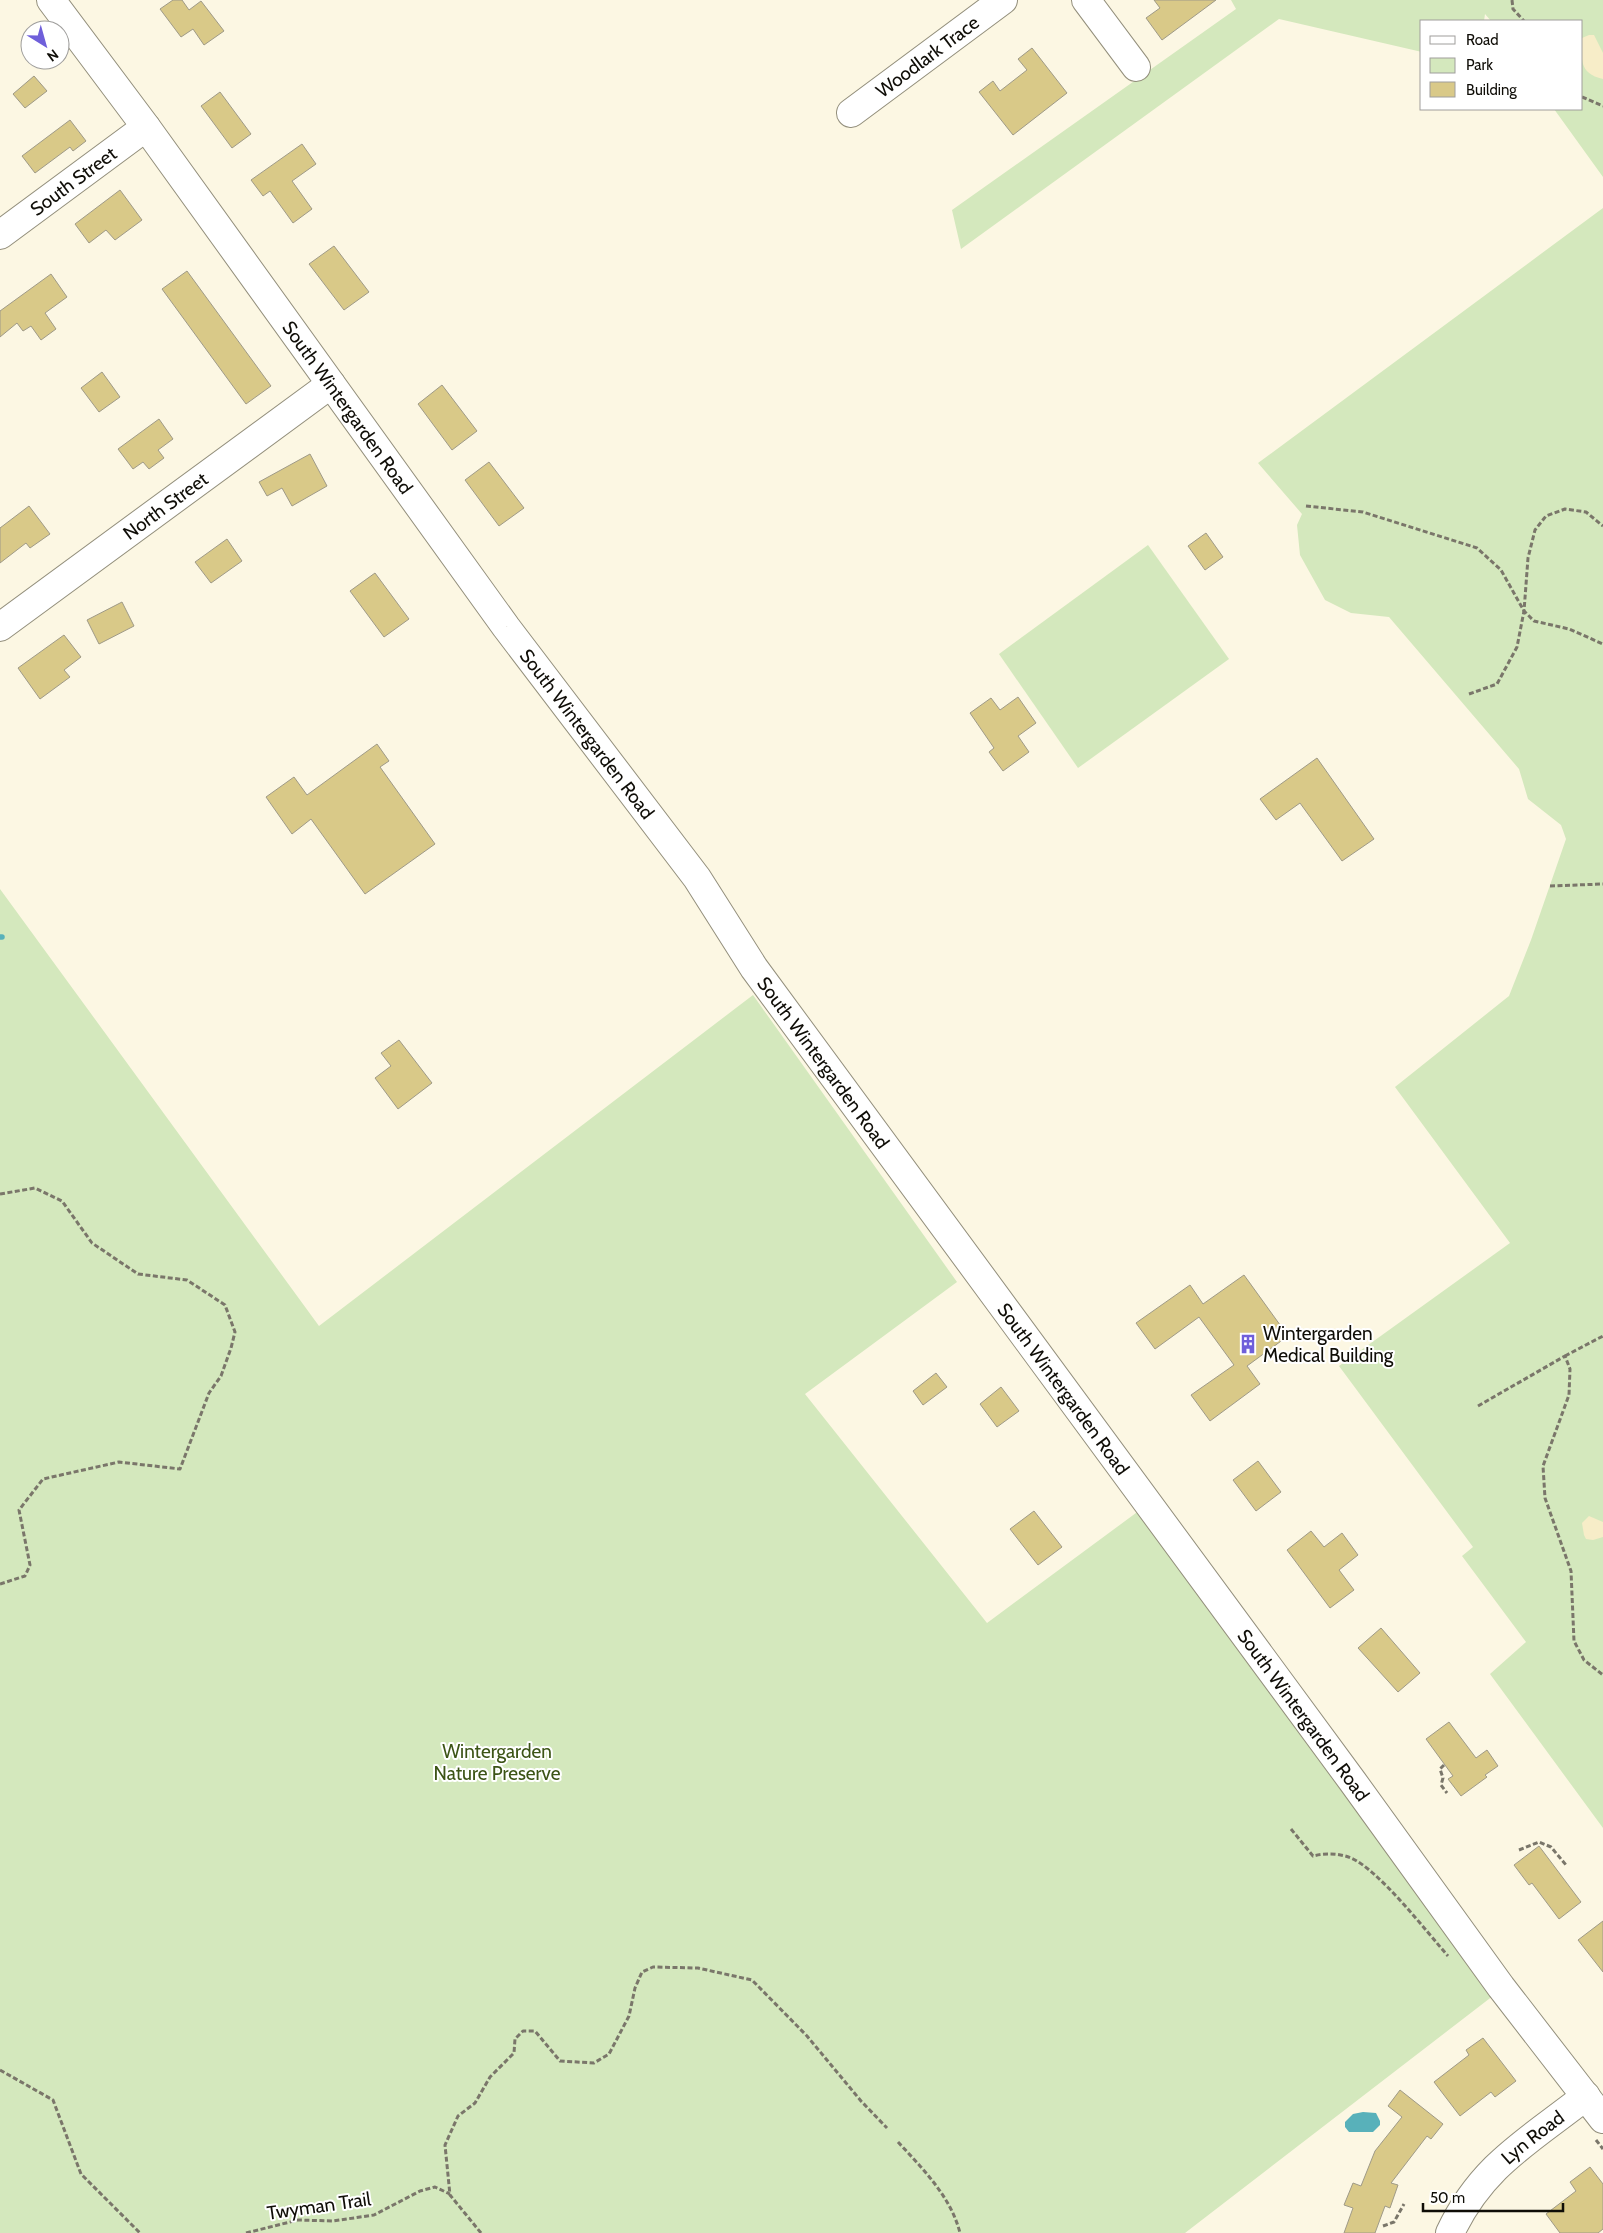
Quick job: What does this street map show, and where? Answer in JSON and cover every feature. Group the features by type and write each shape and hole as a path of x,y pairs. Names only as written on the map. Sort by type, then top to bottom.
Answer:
{"street":[{"name":"South Wintergarden Road","path":"50,0 146,127 506,627 697,878 765,984 1496,1979 1603,2119"},
{"name":"Woodlark Trace","path":"851,113 1003,0"},
{"path":"1086,0 1136,67"},
{"name":"South Street","path":"0,235 146,127"},
{"name":"North Street","path":"0,627 331,384"},
{"name":"Lyn Road","path":"1450,2233 1462,2208 1478,2185 1498,2164 1586,2096"}],"path":[{"path":"1512,0 1513,9 1523,20"},
{"path":"1583,97 1603,106"},
{"path":"1306,506 1363,512 1477,548 1502,570 1524,611 1534,621 1569,629 1603,644"},
{"path":"1469,694 1497,684 1517,647 1524,611 1528,558 1535,530 1546,516 1565,509 1586,512 1603,526"},
{"path":"1550,886 1603,884"},
{"path":"0,1194 35,1188 62,1201 92,1243 138,1274 187,1280 225,1305 235,1332 221,1376 210,1392 180,1469 119,1462 43,1479 19,1510 30,1565 25,1576 0,1584"},
{"path":"1478,1406 1603,1336"},
{"path":"1565,1356 1570,1369 1569,1395 1543,1466 1545,1498 1571,1571 1574,1641 1584,1660 1603,1675"},
{"path":"1444,1765 1440,1769 1443,1778 1441,1785 1447,1793"},
{"path":"1291,1829 1313,1856 1320,1854 1343,1855 1360,1863 1406,1906 1452,1960"},
{"path":"1519,1850 1538,1842 1551,1847 1566,1865"},
{"path":"481,2233 450,2195 445,2145 458,2116 475,2103 490,2077 514,2053 515,2039 523,2032 535,2031 560,2061 594,2063 609,2054 629,2016 635,1988 642,1972 653,1967 698,1968 752,1980 807,2036 861,2101 887,2128"},
{"path":"0,2070 53,2100 81,2174 140,2233"},
{"path":"898,2142 947,2200 956,2217 960,2233"},
{"name":"Twyman Trail","path":"246,2233 298,2220 333,2221 374,2215 420,2191 435,2187 450,2195"},
{"path":"1383,2226 1394,2222 1404,2204"}],"green space":[{"path":"1231,0 1603,0 1603,177 1555,110 1583,110 1583,20 1490,20 1485,14 1484,20 1420,20 1420,52 1279,19 961,249 952,210 1236,9"},
{"path":"1603,208 1603,1828 1490,1674 1526,1642 1462,1556 1473,1547 1339,1366 1510,1243 1395,1087 1509,996 1531,940 1566,839 1561,825 1528,799 1519,769 1389,617 1351,613 1325,600 1300,555 1297,525 1302,514 1258,463"},
{"path":"1148,545 1229,659 1078,768 999,654"},
{"name":"Wintergarden Nature Preserve","path":"0,889 319,1326 753,995 957,1282 805,1394 987,1623 1140,1510 1498,1992 1185,2233 0,2233"}],"sand":[{"path":"1594,35 1603,53 1603,79 1589,73 1585,69 1583,64 1583,38"},
{"path":"1589,1516 1603,1522 1603,1537 1593,1540 1586,1539 1582,1523"}],"water":[{"path":"1363,2112 1376,2113 1380,2125 1373,2132 1349,2132 1345,2127 1345,2122 1353,2114"}],"building":[{"path":"173,0 182,0 189,10 201,1 224,31 204,45 193,29 181,37 160,9"},
{"path":"1154,0 1216,0 1162,40 1146,18 1160,8"},
{"path":"1032,48 1067,93 1013,135 979,92 993,81 1000,91 1027,70 1018,59"},
{"path":"34,76 47,91 25,108 13,94"},
{"path":"220,92 251,134 232,148 201,106"},
{"path":"70,120 86,141 73,151 70,147 35,173 22,156"},
{"path":"302,144 316,164 292,181 312,209 293,223 270,191 263,196 251,180"},
{"path":"120,190 142,220 115,240 106,230 89,243 75,224"},
{"path":"334,246 369,292 344,310 309,264"},
{"path":"187,271 271,386 246,404 162,289"},
{"path":"51,274 67,297 45,313 56,329 41,340 31,326 23,331 17,323 0,337 0,311"},
{"path":"102,372 120,397 99,412 81,388"},
{"path":"442,385 477,431 452,450 418,404"},
{"path":"159,419 173,439 158,450 164,458 149,469 143,462 133,469 118,449"},
{"path":"310,454 327,486 292,506 282,488 267,496 259,482"},
{"path":"489,462 524,508 499,526 465,480"},
{"path":"29,506 50,534 30,548 26,543 0,563 0,528"},
{"path":"1206,533 1223,557 1205,570 1188,546"},
{"path":"227,539 242,561 211,583 195,562"},
{"path":"375,573 409,619 384,637 350,591"},
{"path":"122,602 134,626 99,644 87,620"},
{"path":"64,635 81,657 64,670 70,677 40,699 18,668"},
{"path":"1018,697 1036,723 1018,736 1029,752 1003,771 989,752 994,748 970,713 991,698 1000,710"},
{"path":"377,744 389,761 380,767 435,844 365,894 311,819 292,834 266,797 294,777 307,795"},
{"path":"1317,758 1374,839 1342,861 1300,803 1276,820 1260,799"},
{"path":"399,1040 432,1083 398,1109 375,1078 391,1066 381,1053"},
{"name":"Wintergarden Medical Building","path":"1244,1275 1288,1336 1247,1366 1260,1384 1210,1421 1191,1395 1234,1365 1199,1317 1155,1349 1136,1323 1190,1285 1203,1304"},
{"path":"936,1373 947,1387 923,1405 913,1391"},
{"path":"1001,1387 1019,1411 997,1427 980,1404"},
{"path":"1258,1461 1281,1492 1256,1511 1233,1480"},
{"path":"1034,1511 1062,1547 1038,1565 1010,1529"},
{"path":"1311,1531 1324,1547 1342,1533 1358,1555 1339,1570 1354,1590 1330,1608 1287,1550"},
{"path":"1381,1628 1420,1673 1398,1692 1358,1648"},
{"path":"1449,1722 1476,1758 1487,1750 1498,1766 1485,1775 1487,1777 1461,1796 1448,1779 1453,1776 1426,1739"},
{"path":"1539,1846 1581,1902 1559,1919 1532,1883 1529,1885 1514,1865"},
{"path":"1603,1921 1603,1972 1578,1940"},
{"path":"1483,2038 1516,2081 1495,2097 1491,2092 1460,2116 1434,2082 1469,2055 1466,2050"},
{"path":"1400,2090 1443,2124 1431,2139 1427,2136 1391,2183 1398,2185 1390,2208 1385,2206 1375,2233 1344,2233 1353,2208 1344,2205 1353,2183 1361,2186 1375,2151 1402,2117 1388,2106"},
{"path":"1590,2167 1603,2184 1603,2229 1598,2233 1560,2233 1546,2214 1576,2191 1570,2182"}],"place":[{"name":"Wintergarden Medical Building","path":"1248,1344"}]}
